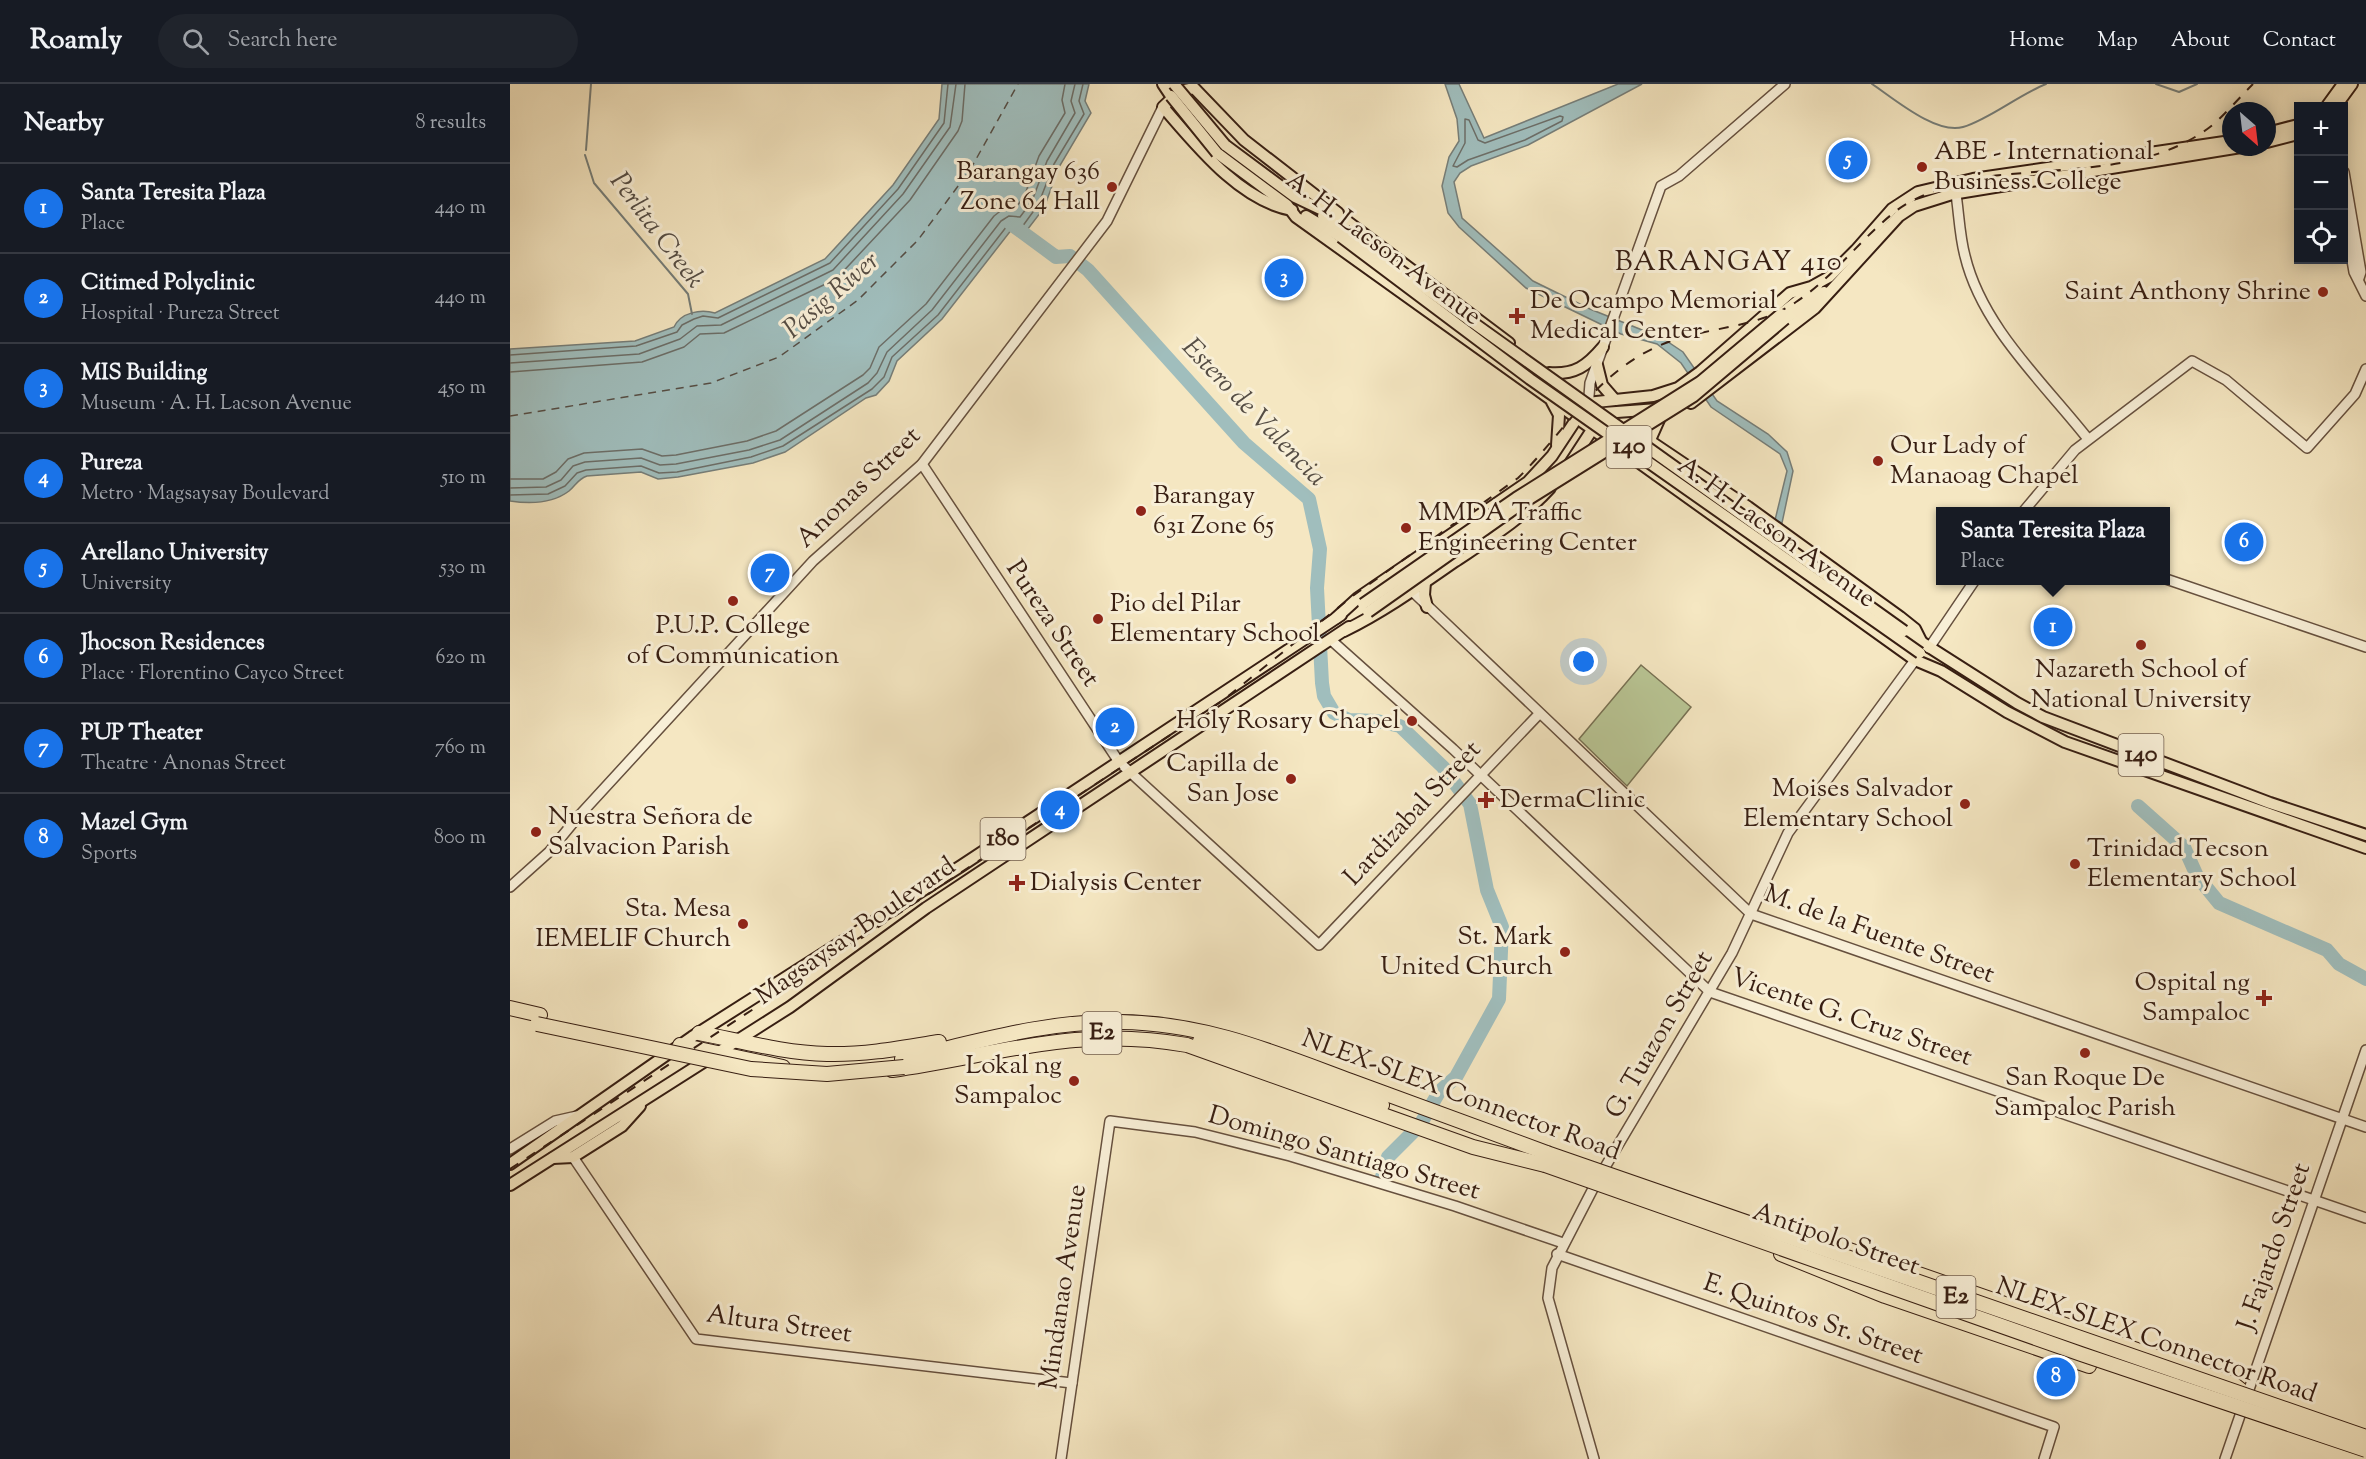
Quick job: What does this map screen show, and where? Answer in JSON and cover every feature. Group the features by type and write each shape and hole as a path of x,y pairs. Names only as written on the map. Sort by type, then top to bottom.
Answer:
{"highway":[{"name":"NLEX-SLEX Connector Road","path":"510,1008 753,1059 826,1065 902,1059 1042,1028 1119,1022 1190,1027 1228,1036 1710,1224 2081,1354 2366,1450"},
{"name":"NLEX-SLEX Connector Road","path":"510,1017 752,1069 826,1074 904,1067 1044,1038 1083,1034 1118,1032 1188,1038 1262,1060 1546,1159 2366,1437"},
{"path":"699,1033 791,1052 827,1054 901,1048 1083,1018 1119,1022"},
{"path":"753,1031 752,1039 759,1045"},
{"path":"699,1033 719,1054"},
{"path":"680,1045 827,1073 866,1073 1045,1041 1118,1037 1154,1039 1187,1045 1473,1147 1546,1159 1685,1193 2232,1383 2241,1390 2244,1403"},
{"path":"1710,1224 1885,1296 2311,1440 2366,1456"}],"main road":[{"name":"140","path":"1163,84 1186,117 1221,149"},
{"name":"140","path":"1174,84 1221,149"},
{"path":"2330,102 2343,84"},
{"path":"2339,102 2352,84"},
{"path":"1293,211 1274,207 1242,186 1197,147 1163,107 1180,91 1194,88 1244,140 1344,230"},
{"path":"2276,131 2294,126"},
{"path":"2276,139 2294,135"},
{"name":"180","path":"1955,188 2222,143"},
{"name":"A. H. Lacson Avenue","path":"1221,149 1344,230 1549,373 1603,414 1650,440 1748,507 1900,617 1915,630 1922,651"},
{"name":"A. H. Lacson Avenue","path":"1221,149 1293,211 1296,217 1550,400 1732,528 1922,651 2051,720 2270,803 2366,835"},
{"name":"180","path":"1365,608 1516,498 1700,382 1832,280 1899,202 1918,192 2222,150"},
{"name":"140","path":"1293,211 1344,230 1534,369 1904,631 1941,671 2007,712 2064,742 2366,848"},
{"name":"140","path":"1344,230 1530,379 1922,651"},
{"path":"1587,403 1662,394 1688,381 1785,297 1832,280"},
{"path":"1603,414 1686,405 1700,398 1815,308 1832,280"},
{"path":"1549,373 1564,374 1582,368 1603,347"},
{"path":"1597,364 1602,385 1615,400"},
{"path":"1688,381 1700,398"},
{"path":"1550,400 1559,415 1557,448"},
{"name":"Magsaysay Boulevard","path":"510,1164 680,1045 1119,762 1336,618 1358,598 1534,477 1557,448 1587,403"},
{"path":"1650,440 1664,408"},
{"name":"Magsaysay Boulevard","path":"510,1185 648,1096 739,1041 926,908 1344,631 1373,617 1514,520 1541,498 1560,477 1603,414"},
{"path":"1583,442 1605,439"},
{"path":"1671,486 1687,466"},
{"path":"1502,500 1511,501 1517,506 1514,520"},
{"path":"1732,528 1748,507"},
{"path":"1425,582 1424,595 1427,608"},
{"name":"Magsaysay Boulevard","path":"1336,618 1365,608"},
{"name":"Magsaysay Boulevard","path":"1344,631 1365,608"},
{"path":"550,1159 573,1157 622,1126 648,1096"}],"street":[{"path":"1591,429 1587,403 1597,364 1661,186 1679,176 1785,84"},
{"name":"Anonas Street","path":"510,887 549,852 585,809 813,561 922,464 1107,220 1163,107"},
{"path":"1955,188 1965,256 1983,303 2018,353 2088,440"},
{"path":"2348,209 2361,272 2359,278"},
{"path":"2348,240 2354,272 2366,296"},
{"path":"2027,507 2075,450 2192,360 2226,380 2307,448 2355,394 2366,369"},
{"name":"Pureza Street","path":"922,464 1119,762 1319,945"},
{"path":"2170,580 2366,648"},
{"name":"G. Tuazon Street","path":"1594,1459 1548,1298 1549,1281 1557,1254 1598,1179 1710,992 1751,914 1791,829 1971,585"},
{"name":"M. de la Fuente Street","path":"1412,591 1427,608 1751,914 2366,1127"},
{"name":"Vicente G. Cruz Street","path":"1329,641 1480,775 1710,992 2366,1218"},
{"name":"Lardizabal Street","path":"1319,945 1539,714"},
{"name":"J. Fajardo Street","path":"2225,1459 2366,1050"},
{"path":"510,1149 555,1122 579,1115"},
{"name":"Domingo Santiago Street","path":"1110,1121 1195,1132 1290,1156 1455,1206 1563,1243"},
{"name":"Mindanao Avenue","path":"1061,1459 1110,1121"},
{"name":"Altura Street","path":"573,1157 691,1333 699,1340 1072,1383"},
{"name":"Antipolo Street","path":"1598,1179 2366,1445"},
{"name":"E. Quintos Sr. Street","path":"1557,1254 2054,1427 2044,1459"}],"green space":[{"path":"1641,665 1691,707 1627,786 1579,739"}],"water":[{"name":"Pasig River","path":"942,84 1089,84 1085,101 1091,113 1059,167 1044,208 1022,237 1012,229 942,319 897,361 889,381 876,395 866,398 785,452 753,463 658,479 641,472 587,476 579,480 569,491 548,501 525,503 510,501 510,349 635,341 674,327 686,315 704,311 715,313 825,259 893,185 939,119"},
{"path":"1445,84 1459,84 1484,138 1618,84 1642,84 1528,145 1471,166 1460,173 1454,182 1462,218 1533,281 1590,309 1662,338 1683,352 1717,401 1768,434 1787,452 1793,471 1782,523 1775,520 1787,471 1780,454 1711,407 1681,363 1657,344 1621,334 1526,288 1459,227 1448,213 1442,186 1449,157 1459,141 1457,119"}],"waterway":[{"name":"Perlita Creek","path":"586,150 591,84"},
{"path":"1872,84 1915,114 1940,126 1952,128 1973,124 2046,84"},
{"path":"2156,84 2179,92 2197,84"},
{"name":"Perlita Creek","path":"585,155 594,183 688,294 692,314"},
{"name":"Estero de Valencia","path":"1011,224 1056,257 1070,256 1088,270 1244,443 1309,499 1320,549 1317,588 1324,696 1334,713 1349,720 1377,721 1400,726 1443,767 1470,804 1487,890 1502,927 1499,999 1456,1077 1439,1092 1420,1125 1388,1157 1382,1177"},
{"path":"2138,806 2184,847 2197,876 2219,903 2327,950 2339,964 2366,979"}],"ferry route":[{"path":"510,416 711,383 779,357 858,300 918,240 970,170 1018,84"}],"railway":[{"path":"510,1169 1222,701 1354,595 1518,478 1596,390 1632,360 1671,341 1762,318 1796,302 1823,281 1883,222 1907,203 1919,197 1956,183 1978,178 2106,165 2152,156 2174,148 2215,123 2253,84"}],"place":[{"name":"Arellano University","path":"1848,160"},
{"name":"ABE - International Business College","path":"1922,167"},
{"name":"Barangay 636 Zone 64 Hall","path":"1112,187"},
{"name":"MIS Building","path":"1284,278"},
{"name":"Saint Anthony Shrine","path":"2323,292"},
{"name":"De Ocampo Memorial Medical Center","path":"1517,316"},
{"name":"Our Lady of Manaoag Chapel","path":"1878,461"},
{"name":"Barangay 631 Zone 65","path":"1141,511"},
{"name":"MMDA Traffic Engineering Center","path":"1406,528"},
{"name":"Jhocson Residences","path":"2244,542"},
{"name":"PUP Theater","path":"770,573"},
{"name":"P.U.P. College of Communication","path":"733,601"},
{"name":"Pio del Pilar Elementary School","path":"1098,619"},
{"name":"Santa Teresita Plaza","path":"2053,627"},
{"name":"Nazareth School of National University","path":"2141,645"},
{"name":"Holy Rosary Chapel","path":"1412,721"},
{"name":"Citimed Polyclinic","path":"1115,727"},
{"name":"Capilla de San Jose","path":"1291,779"},
{"name":"DermaClinic","path":"1486,800"},
{"name":"Moises Salvador Elementary School","path":"1965,804"},
{"name":"Pureza","path":"1060,810"},
{"name":"Nuestra Señora de Salvacion Parish","path":"536,832"},
{"name":"Trinidad Tecson Elementary School","path":"2075,864"},
{"name":"Dialysis Center","path":"1017,883"},
{"name":"Sta. Mesa IEMELIF Church","path":"743,924"},
{"name":"St. Mark United Church","path":"1565,952"},
{"name":"Ospital ng Sampaloc","path":"2264,998"},
{"name":"San Roque De Sampaloc Parish","path":"2085,1053"},
{"name":"Lokal ng Sampaloc","path":"1074,1081"},
{"name":"Mazel Gym","path":"2056,1377"}],"district":[{"name":"BARANGAY 410","path":"1729,263"}]}
